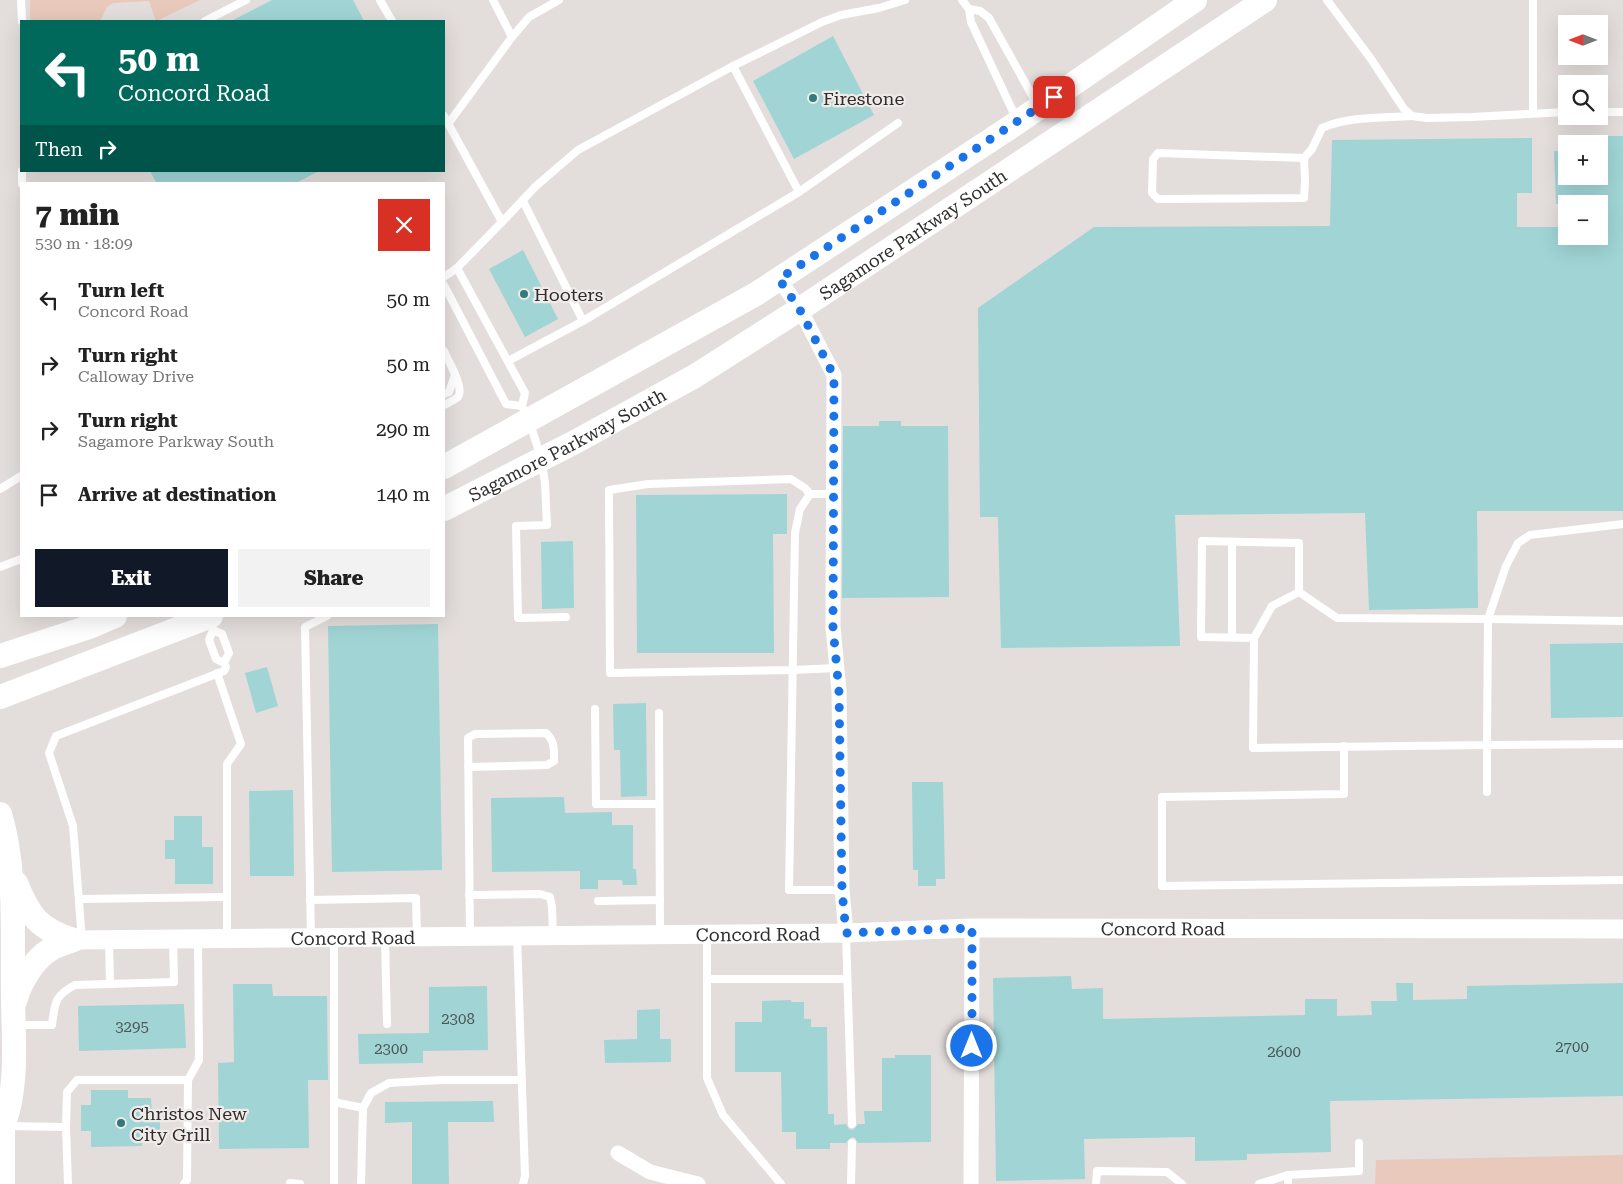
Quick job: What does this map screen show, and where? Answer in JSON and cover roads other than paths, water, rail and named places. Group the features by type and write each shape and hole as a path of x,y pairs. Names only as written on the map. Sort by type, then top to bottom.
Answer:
{"main road":[{"name":"Sagamore Parkway South","path":"445,466 526,413 756,294 1018,122 1195,0"},
{"name":"Sagamore Parkway South","path":"445,508 695,376 800,310 1265,0"},
{"path":"0,656 92,626 113,617"},
{"path":"0,697 210,621"},
{"path":"0,714 14,696 26,686"},
{"path":"0,814 9,851 11,871 13,1016 12,1084 7,1115 3,1126"},
{"path":"11,871 29,912 44,927 56,935 78,940"},
{"path":"13,1016 19,987 34,964 52,949 78,940"},
{"path":"0,1097 3,1126 3,1184"}],"street":[{"path":"779,279 800,310 834,376 833,627 839,692 842,890 846,933"},
{"path":"971,1184 972,928"},
{"name":"Concord Road","path":"78,940 707,935 846,933 972,928 1623,929"},
{"path":"618,1153 650,1172 698,1184"}],"lane":[{"path":"22,0 22,20"},
{"path":"207,20 246,0"},
{"path":"380,0 391,20"},
{"path":"493,0 512,37"},
{"path":"502,222 446,120 529,17 559,0"},
{"path":"445,276 457,268 558,166 578,150 734,66 822,22 841,15 878,8 905,0"},
{"path":"962,0 969,9 971,22 1018,122"},
{"path":"1327,0 1371,59 1404,109 1412,116"},
{"path":"1532,113 1533,0"},
{"path":"969,9 980,10 988,18 1038,108"},
{"path":"734,66 799,192"},
{"path":"1304,158 1158,153 1153,159 1152,193 1158,199 1304,198 1304,158 1312,149 1322,128 1331,124 1344,120 1412,116 1472,117 1558,112"},
{"path":"1608,112 1623,112"},
{"path":"508,361 583,321 799,192 898,123"},
{"path":"523,201 583,321"},
{"path":"457,268 525,393 526,413 541,458 545,483 547,525 516,526 518,618 566,616"},
{"path":"445,286 506,404 526,413"},
{"path":"445,353 460,384 458,398 445,404"},
{"path":"445,394 449,392 455,375"},
{"path":"0,489 20,477"},
{"path":"810,494 805,488 791,479 648,484 609,490 610,673 837,668"},
{"path":"810,494 833,494"},
{"path":"810,494 800,509 795,533 789,890 842,890"},
{"path":"1487,792 1488,619 1506,566 1518,543 1530,535 1623,524"},
{"path":"1254,638 1201,637 1202,541 1299,543 1299,592"},
{"path":"1232,542 1232,637"},
{"path":"0,567 20,559"},
{"path":"1299,592 1337,618 1623,621"},
{"path":"1299,592 1272,606 1254,638 1253,748 1623,744"},
{"path":"311,938 305,627 325,617"},
{"path":"210,621 209,640 216,659 224,663"},
{"path":"78,940 80,899 73,826 49,753 56,736 224,671 226,667 224,663 229,653 222,634 210,621"},
{"path":"217,674 240,744 227,764 227,938"},
{"path":"595,709 596,804 659,804"},
{"path":"659,712 660,935"},
{"path":"468,767 547,765 554,761 553,743 551,737 546,733 475,734 468,738 468,767 469,895 470,937"},
{"path":"1344,746 1344,794 1162,797 1162,886 1623,880"},
{"path":"469,895 540,894 550,897 553,936"},
{"path":"80,899 227,897"},
{"path":"310,900 416,898 418,937"},
{"path":"598,901 660,900"},
{"path":"846,933 852,1124"},
{"path":"707,935 707,1078 723,1115 781,1184"},
{"path":"517,936 525,1176 523,1184"},
{"path":"385,937 387,1024"},
{"path":"184,1184 187,1180 188,1080 199,1060 198,938"},
{"path":"334,938 334,1184"},
{"path":"13,1016 52,1025 54,1005 62,992 75,986 174,982 173,939"},
{"path":"109,940 110,984"},
{"path":"707,979 847,979"},
{"path":"68,1184 67,1092 77,1080 188,1080"},
{"path":"361,1184 363,1108 371,1093 389,1084 441,1080 522,1080"},
{"path":"334,1102 363,1108"},
{"path":"3,1126 66,1127"},
{"path":"851,1184 852,1143"},
{"path":"1260,1184 1288,1175 1359,1171 1359,1143"},
{"path":"1096,1184 1097,1170 1167,1172 1182,1184"},
{"path":"1288,1175 1288,1184"},
{"path":"290,1183 300,1184"}],"place":[{"name":"Firestone","path":"813,98"},
{"name":"Hooters","path":"524,294"},
{"name":"Christos New City Grill","path":"121,1123"}]}
